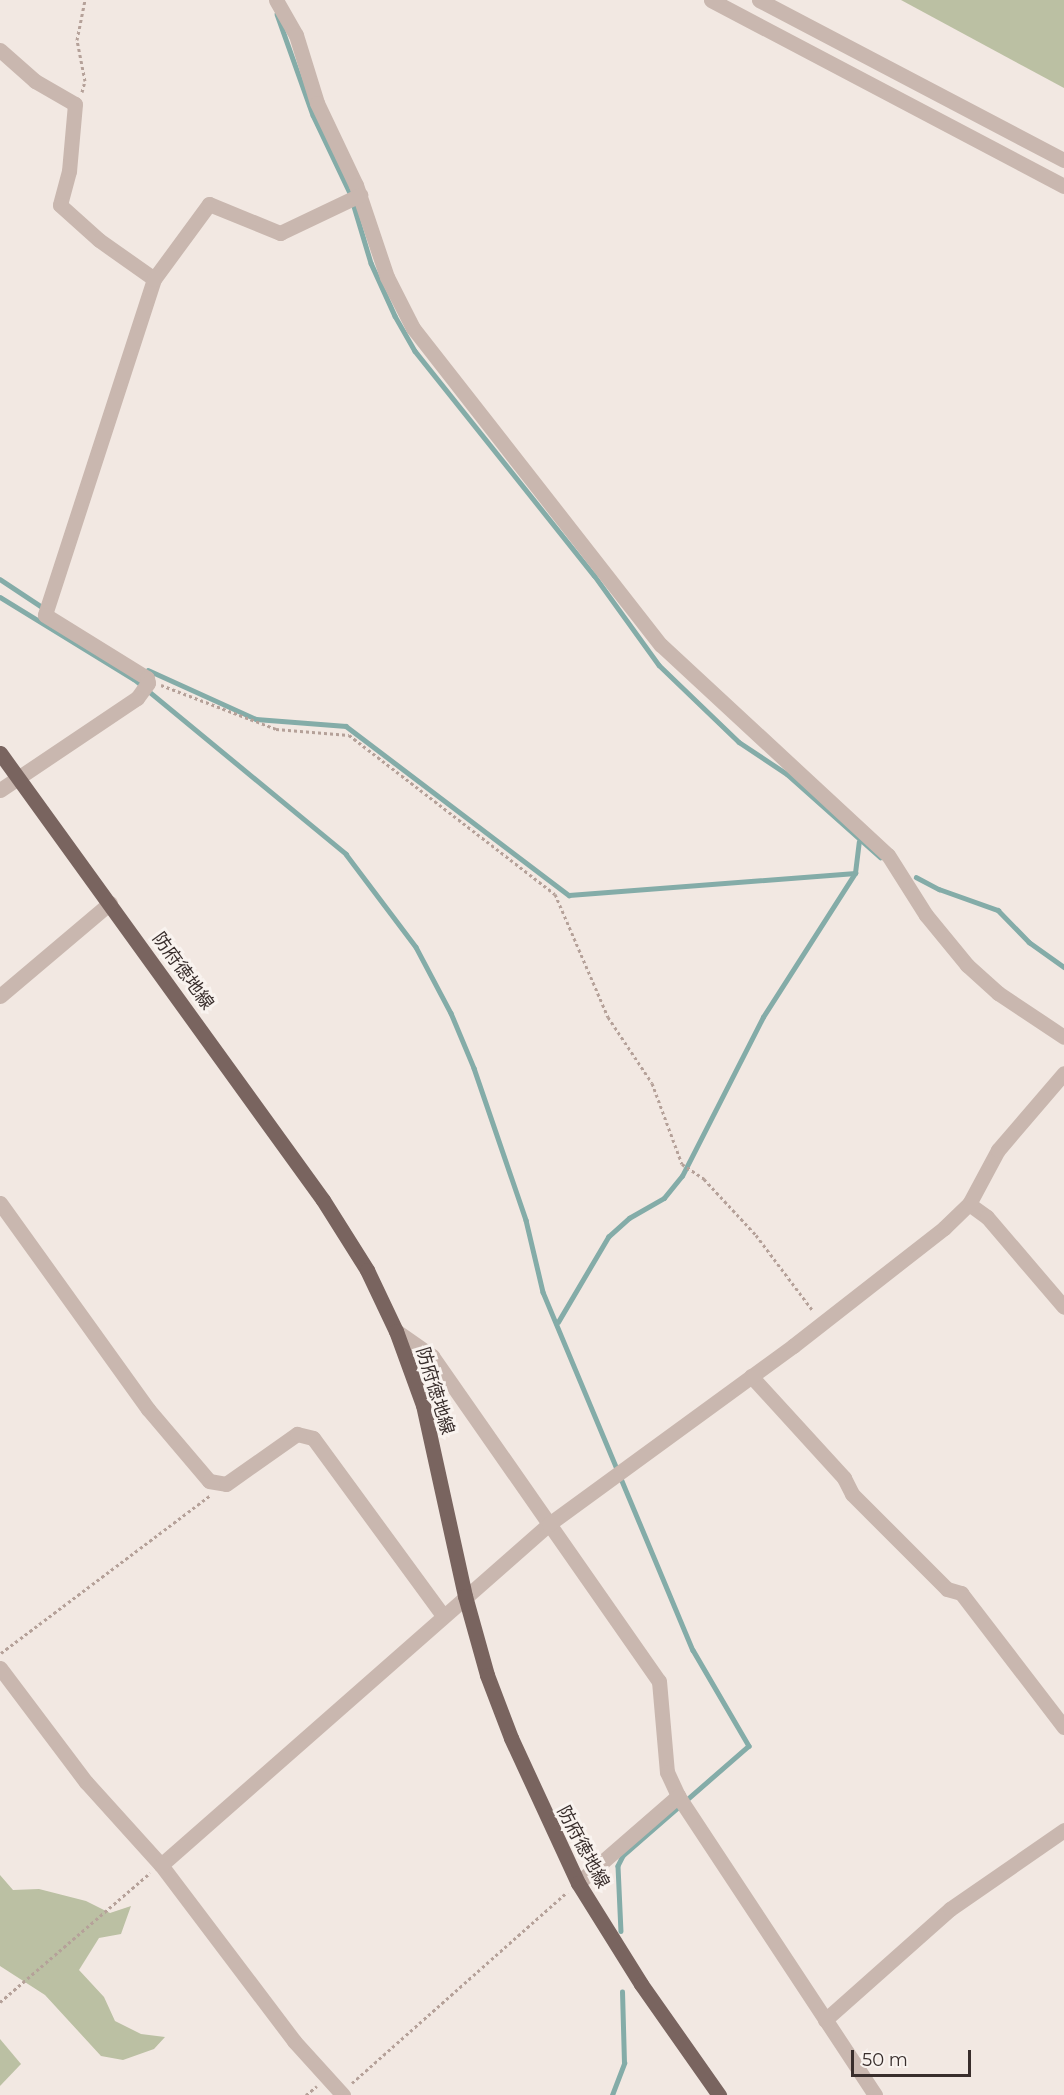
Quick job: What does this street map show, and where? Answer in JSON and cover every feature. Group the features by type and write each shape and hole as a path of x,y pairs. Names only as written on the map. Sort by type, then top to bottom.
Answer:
{"main road":[{"name":"防府徳地線","path":"0,753 323,1200 367,1270 396,1330 423,1405 465,1596 487,1675 510,1738 578,1883 641,1984 719,2095"}],"street":[{"path":"711,0 1064,186"},
{"path":"759,0 1064,160"},
{"path":"279,3 296,34 317,103 354,197 387,277 413,328 661,645 888,855 926,915 967,965 998,993 1064,1037"},
{"path":"0,50 35,81 75,104 69,171 60,206 99,240 154,279"},
{"path":"0,790 137,698 148,683 147,678 45,615 154,279 209,204 280,233 318,218 354,197"},
{"path":"0,996 110,903"},
{"path":"161,1865 442,1614 549,1524 822,1323 944,1228 969,1204 998,1150 1064,1073"},
{"path":"0,1203 148,1409 209,1480 226,1484 297,1434 313,1438 442,1614"},
{"path":"969,1204 987,1217 1064,1307"},
{"path":"396,1330 432,1356 659,1681 666,1772 678,1796 875,2095"},
{"path":"751,1376 844,1478 852,1494 946,1589 961,1593 1064,1727"},
{"path":"0,1668 86,1782 161,1865 294,2041 342,2094"},
{"path":"578,1883 678,1796"},
{"path":"825,2020 950,1909 1064,1830"}],"path":[{"path":"75,104 85,81 77,40 85,0"},
{"path":"148,683 175,689 276,729 349,735 555,894 608,1017 652,1083 682,1164 704,1179 756,1235 822,1323"},
{"path":"0,1653 213,1493 219,1482"},
{"path":"0,2002 161,1865"},
{"path":"342,2094 578,1883"}],"green space":[{"path":"901,0 1064,0 1064,88 1025,67"},
{"path":"0,1875 13,1890 39,1889 86,1901 110,1913 131,1906 121,1934 99,1938 79,1970 104,1997 115,2021 141,2034 165,2037 154,2049 123,2060 101,2056 45,1995 0,1966"},
{"path":"0,2039 21,2064 0,2086"}],"waterway":[{"path":"277,14 313,115 351,195"},
{"path":"353,203 371,263 395,316 415,351 594,575 659,665 739,742 787,774 880,857"},
{"path":"0,579 45,609"},
{"path":"0,597 134,679 346,854 416,947 451,1013 474,1068 526,1220 543,1292 693,1650 749,1746 623,1856 618,1866 621,1931"},
{"path":"148,670 256,719 346,726 569,895 855,873"},
{"path":"558,1322 608,1237 629,1218 664,1198 682,1176 763,1017 855,873 859,842"},
{"path":"916,877 939,889 998,910 1029,942 1064,967"},
{"path":"612,2095 624,2063 622,1992"}]}
